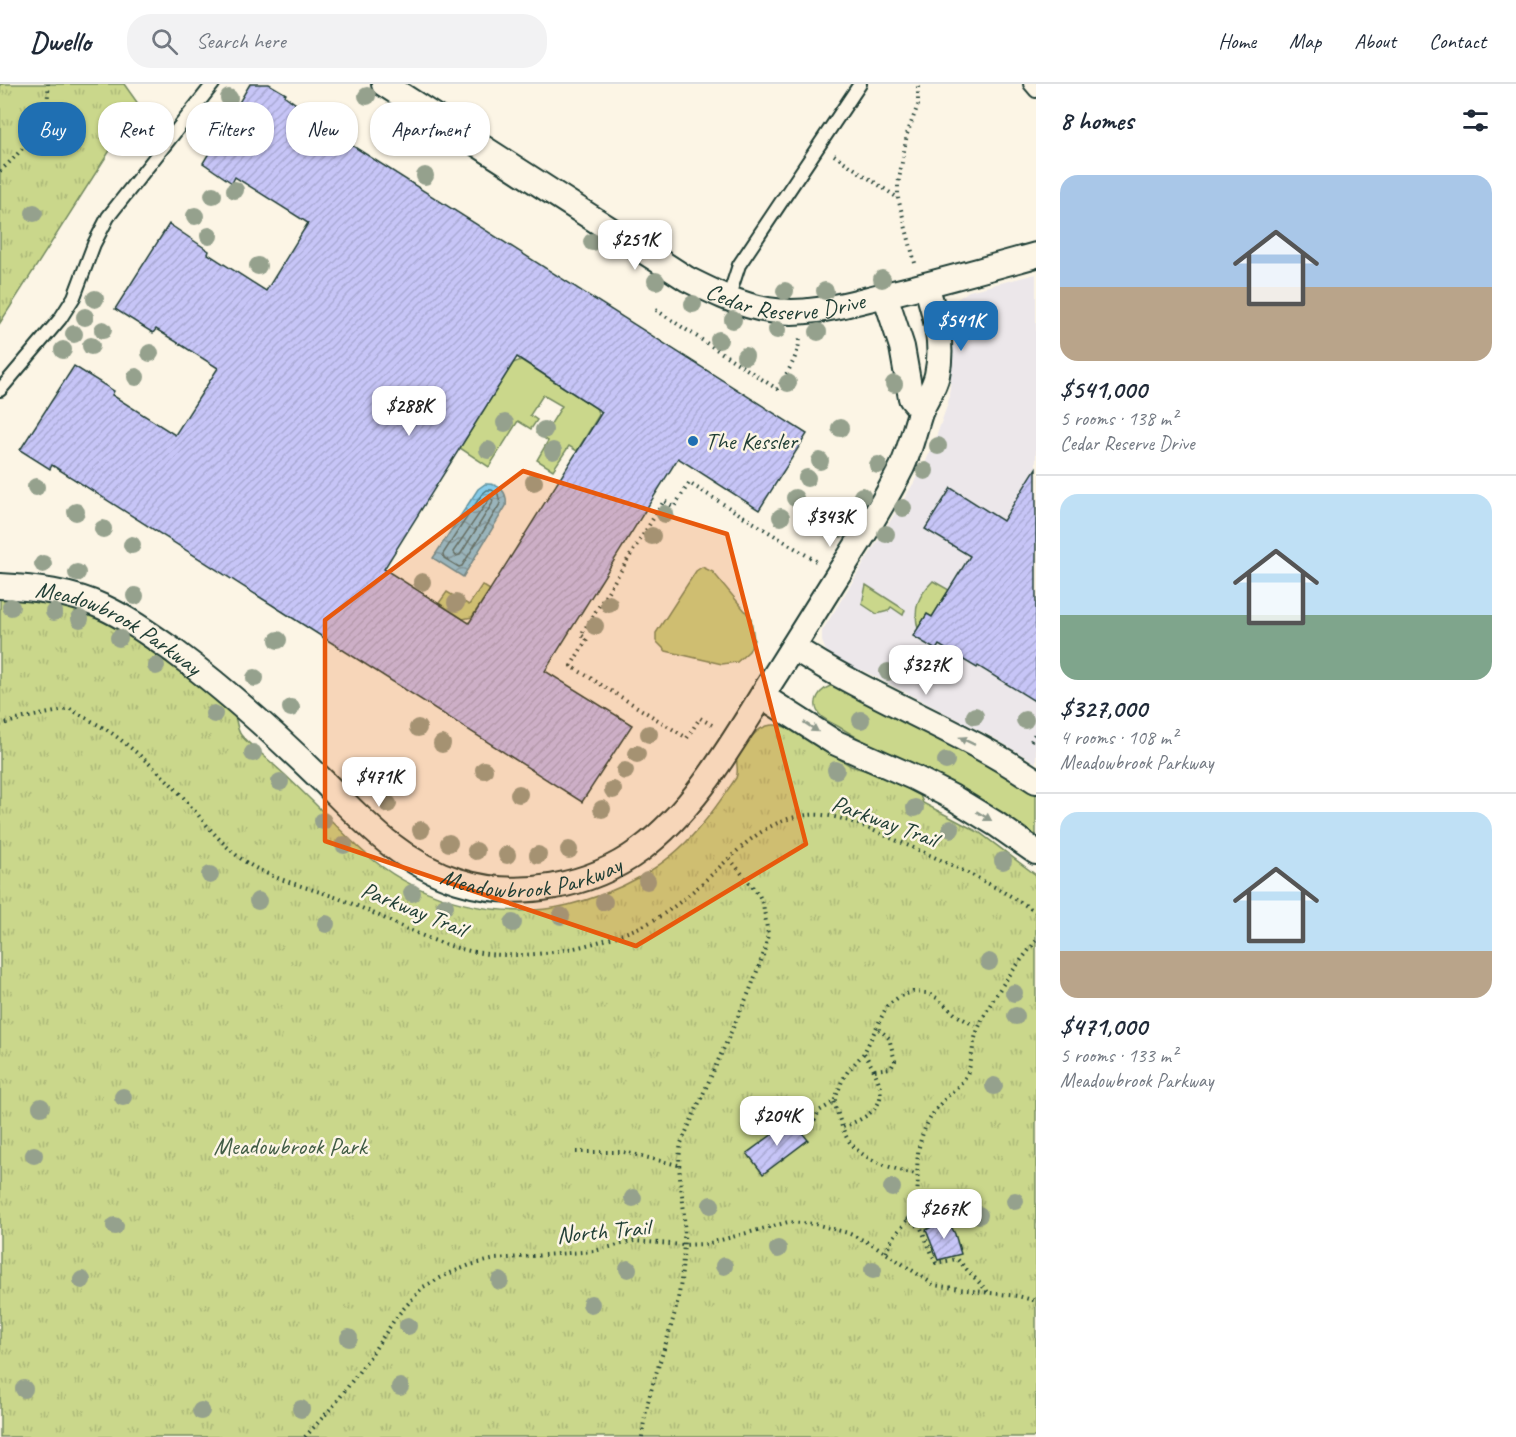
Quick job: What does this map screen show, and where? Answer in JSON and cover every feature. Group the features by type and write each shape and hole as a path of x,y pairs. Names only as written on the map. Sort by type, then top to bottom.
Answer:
{"street":[{"name":"Cedar Reserve Drive","path":"384,84 687,279 728,299 769,310 801,312 827,310 885,295 922,279 1036,255"},
{"path":"922,279 937,319 940,353 937,376 930,395 921,410 903,464 883,501 762,696 834,742 952,797 1036,852"},
{"name":"Cedar Reserve Drive","path":"885,295 902,348 911,399 921,410"},
{"name":"Meadowbrook Parkway","path":"0,586 35,588 65,594 101,606 125,619 208,677 259,718 370,830 394,849 435,873 482,887 503,890 561,885 585,878 638,851 688,807 762,696"},
{"path":"793,647 853,684 982,748 1036,781"}],"lane":[{"path":"0,390 60,319 74,297 94,244 108,217 213,84"},
{"path":"728,299 739,265 860,84"},
{"path":"1029,84 1036,91"}],"path":[{"path":"0,171 31,138 49,96 48,84"},
{"path":"918,84 918,105 906,143 898,185 898,198 922,279"},
{"path":"826,150 898,198"},
{"path":"657,310 777,389 793,362 800,338"},
{"path":"712,725 700,718 687,738 571,666 587,639 581,635 664,501 674,507 689,483 816,561"},
{"name":"Parkway Trail","path":"0,725 70,709 113,734 169,782 223,843 256,869 365,909 431,940 456,949 510,955 570,949 642,926 685,898 755,835 778,821 810,814 828,816 876,832 926,853 994,886 1036,912"},
{"path":"1031,741 1036,732"},
{"path":"642,1437 651,1387 666,1348 678,1300 684,1218 678,1165 681,1143 750,990 765,950 768,934 763,904 759,895 730,859"},
{"path":"885,1252 888,1242 914,1208 917,1155 922,1136 936,1108 964,1078 971,1062 972,1049 979,1028 987,1010 1036,940"},
{"path":"803,1134 812,1126 819,1112 834,1102 848,1071 864,1053 887,1006 900,996 913,992 926,993 938,998 956,1015 979,1028"},
{"path":"875,1070 891,1068 895,1061 889,1038 876,1027"},
{"path":"843,1127 863,1119 879,1102 881,1086 875,1070 864,1053"},
{"path":"834,1102 846,1137 862,1153 902,1171 916,1174"},
{"path":"576,1152 624,1152 678,1165"},
{"path":"907,1218 925,1234 936,1263 957,1259 989,1293"},
{"name":"North Trail","path":"305,1437 335,1404 408,1302 423,1287 470,1265 495,1259 594,1251 634,1241 683,1245 706,1244 788,1222 815,1224 848,1233 885,1252 934,1284 1018,1296 1036,1301"}],"highlighted area":[{"path":"523,471 727,534 806,844 636,946 325,841 325,620"}],"shaded area":[{"path":"1036,274 1036,763 994,738 862,670 849,670 825,649 822,631 923,468 935,440 948,403 951,378 948,311 953,302 969,291"}],"green space":[{"path":"0,84 124,84 137,102 98,102 98,156 106,156 0,323"},
{"path":"521,360 596,408 599,415 577,451 569,446 553,470 537,460 548,441 536,433 542,423 549,427 562,406 543,395 530,415 537,420 531,429 518,421 489,467 460,448 513,363"},
{"path":"702,567 713,572 751,618 754,640 749,651 737,662 722,664 666,651 656,641 656,633 696,571"},
{"path":"933,581 949,590 932,617 927,614 918,629 916,615 918,603"},
{"path":"482,585 490,590 472,617 463,619 439,603 447,592 469,605"},
{"path":"866,585 905,610 903,615 891,607 888,611 877,614 862,604"},
{"name":"Meadowbrook Park","path":"0,599 28,600 76,610 97,618 137,641 233,714 243,738 372,859 416,887 465,904 517,911 543,909 586,900 639,878 671,856 703,823 736,778 737,759 741,751 756,732 773,725 792,730 851,766 890,778 918,790 923,803 980,833 1036,875 1036,1437 0,1437"},
{"path":"836,685 880,710 983,761 1036,793 1036,840 977,798 876,748 822,717 816,707 818,696 825,689"}],"water":[{"path":"485,484 502,489 506,497 506,506 463,577 433,558 478,489"}],"building":[{"name":"The Kessler","path":"250,84 269,84 286,94 285,96 293,102 286,102 286,156 358,156 358,149 807,434 759,510 678,458 545,671 632,725 582,802 52,465 50,469 20,450 74,366 114,391 112,395 175,435 218,368 156,329 153,333 115,309 169,224 209,251 208,254 266,291 308,223 235,177 232,183 203,163 207,156 274,156 274,102 239,102","holes":["517,357 602,412 469,623 384,569"]},
{"path":"1036,468 1036,702 939,645 936,650 913,636 927,614 932,617 970,556 925,529 951,488 1003,521"},
{"path":"792,1120 808,1140 763,1174 747,1153"},
{"path":"947,1218 961,1254 938,1260 926,1230"}],"place":[{"name":"The Kessler","path":"693,441"}]}
